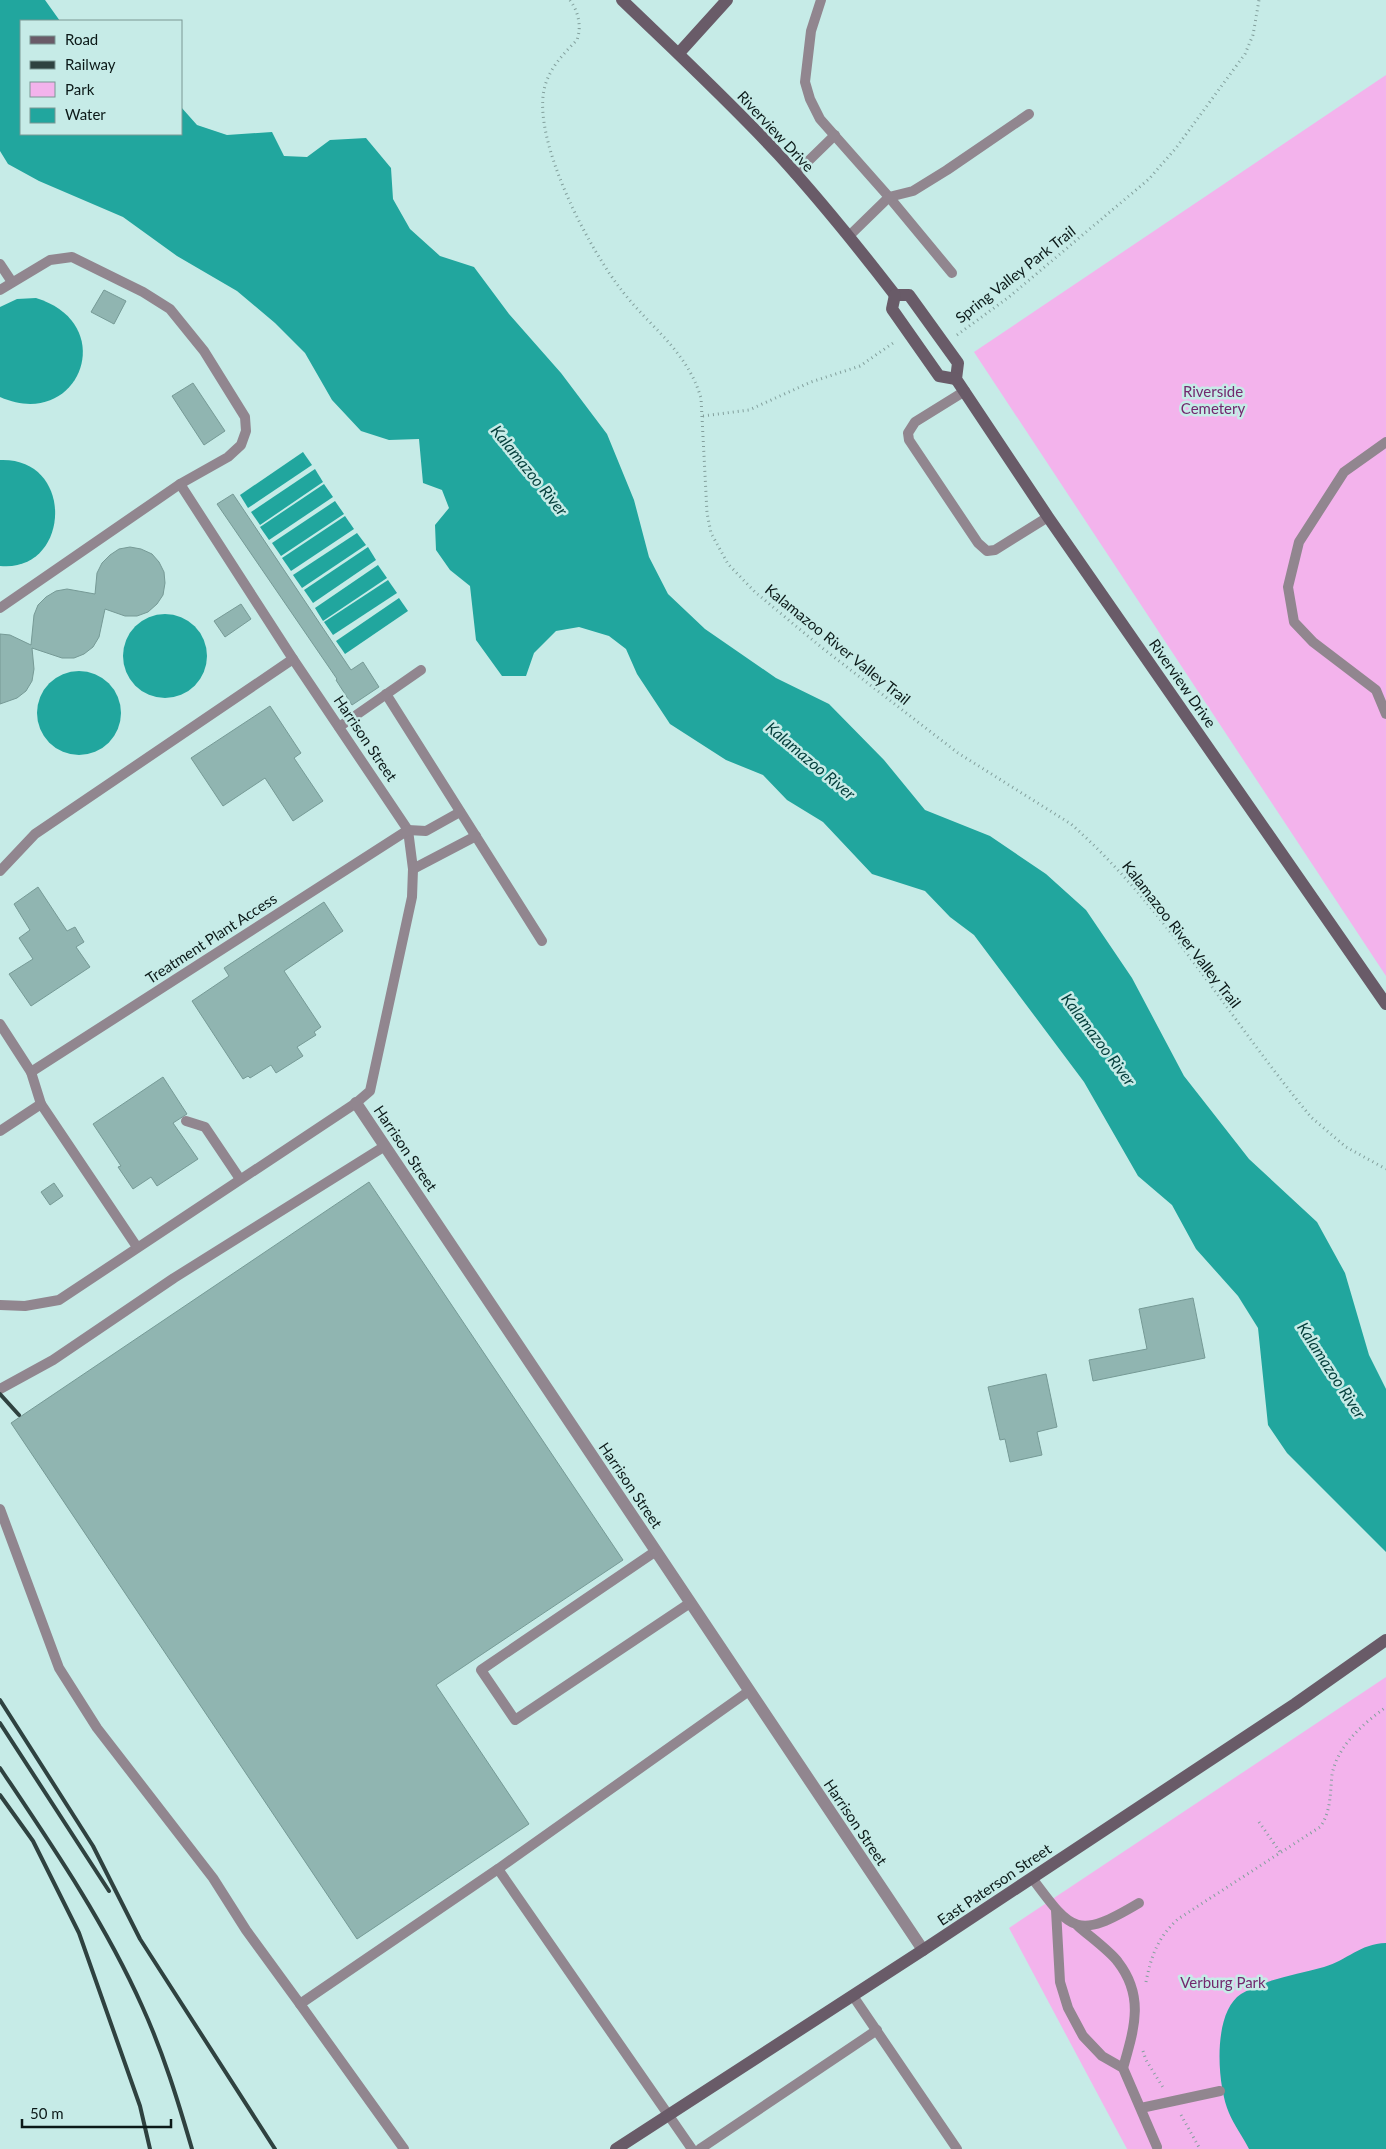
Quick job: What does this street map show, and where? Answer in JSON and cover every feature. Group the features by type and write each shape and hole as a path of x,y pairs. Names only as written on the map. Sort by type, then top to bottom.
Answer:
{"street":[{"name":"Riverview Drive","path":"622,0 679,53 795,174 849,236 895,295"},
{"path":"679,53 727,0"},
{"name":"Riverview Drive","path":"895,295 909,295 958,363 956,379"},
{"name":"Riverview Drive","path":"895,295 892,309 939,376 956,379 965,391 1048,518 1386,1004"},
{"name":"Harrison Street","path":"356,1103 923,1950"},
{"name":"East Paterson Street","path":"616,2149 1032,1878 1295,1704 1386,1640"}],"lane":[{"path":"821,0 811,31 805,82 820,119 890,197 952,273"},
{"path":"849,236 890,197 912,191 1029,114"},
{"path":"795,174 835,136"},
{"path":"0,290 50,260 72,257 143,292 170,309 204,351 245,417 246,431 241,445 228,457 180,484 0,608"},
{"path":"0,264 12,282"},
{"path":"965,391 915,422 908,433 909,440 978,543 988,551 995,550 1048,518"},
{"path":"1386,442 1344,472 1299,542 1288,587 1294,622 1313,642 1376,690 1386,714"},
{"name":"Harrison Street","path":"180,484 408,830 413,869 412,897 370,1091 356,1103"},
{"path":"0,872 35,834 294,659"},
{"path":"339,727 421,670"},
{"path":"386,694 542,941"},
{"path":"408,830 426,831 460,812"},
{"name":"Treatment Plant Access","path":"31,1072 408,830"},
{"path":"413,869 476,836"},
{"path":"0,1024 31,1072 41,1104 137,1247"},
{"path":"0,1304 25,1306 59,1300 356,1103"},
{"path":"0,1131 41,1104"},
{"path":"186,1121 205,1127 240,1179"},
{"path":"0,1389 53,1360 174,1278 385,1146"},
{"path":"0,1509 59,1668 96,1728 212,1878 246,1930 404,2149"},
{"path":"656,1551 481,1670 515,1720 690,1603"},
{"path":"300,2004 498,1869 749,1691"},
{"path":"498,1869 692,2149"},
{"path":"1032,1878 1066,1920 1078,1926 1118,1961 1132,1988 1136,2012 1123,2068"},
{"path":"1078,1926 1106,1921 1139,1903"},
{"path":"1056,1910 1060,1982 1068,2008 1082,2036 1102,2056 1123,2068 1157,2146"},
{"path":"853,1996 957,2149"},
{"path":"700,2149 877,2030"},
{"path":"1141,2108 1220,2091"}],"path":[{"name":"Kalamazoo River Valley Trail","path":"570,0 577,11 579,34 552,70 544,91 545,129 550,151 578,218 607,269 640,314 673,346 688,365 701,398 707,513 711,533 718,550 740,579 822,647 958,753 1071,824 1087,838 1135,889 1311,1116 1346,1148 1386,1169"},
{"name":"Spring Valley Park Trail","path":"944,344 1009,297 1163,165 1246,54 1253,35 1259,0"},
{"path":"703,416 750,410 811,382 860,366 908,332"},
{"path":"1145,1987 1152,1956 1166,1930 1178,1919 1312,1832 1324,1821 1328,1810 1332,1774 1339,1755 1350,1738 1386,1707"},
{"path":"1259,1822 1280,1852"},
{"path":"1142,2048 1146,2060 1190,2127 1200,2149"}],"green space":[{"name":"Riverside Cemetery","path":"1386,75 1386,976 974,352"},
{"name":"Verburg Park","path":"1386,1677 1386,2149 1127,2149 1009,1928"}],"water":[{"name":"Kalamazoo River","path":"0,0 45,0 59,20 20,20 20,135 182,135 182,108 197,125 227,135 272,132 284,156 307,157 330,140 366,138 391,168 393,199 410,229 440,256 474,267 509,314 561,373 607,434 634,500 649,557 668,594 705,629 776,678 829,704 884,760 925,810 990,836 1046,874 1086,910 1132,978 1184,1076 1249,1159 1317,1222 1345,1273 1369,1355 1386,1389 1386,1552 1287,1453 1268,1425 1258,1328 1238,1296 1196,1249 1172,1205 1138,1176 1084,1082 974,935 950,917 925,891 872,874 823,822 787,800 763,775 726,760 670,724 637,674 626,649 609,636 579,627 556,631 534,653 526,676 502,676 476,640 470,586 450,570 436,550 435,525 449,508 442,490 423,483 419,439 389,440 361,431 332,400 305,353 275,323 237,291 177,256 123,217 39,181 8,164 0,151"},
{"path":"36,298 62,311 77,329 83,350 80,370 69,388 51,400 28,404 0,397 0,307 17,299"},
{"path":"303,452 312,465 248,508 240,495"},
{"path":"0,460 25,464 42,476 52,494 55,514 51,535 41,552 24,563 0,566"},
{"path":"315,469 323,482 260,525 251,512"},
{"path":"324,484 333,497 269,540 260,527"},
{"path":"335,501 344,514 281,556 272,543"},
{"path":"345,516 354,529 291,571 282,558"},
{"path":"357,533 366,545 302,588 293,575"},
{"path":"368,547 376,560 313,603 304,590"},
{"path":"378,565 387,578 323,621 315,608"},
{"path":"388,580 397,593 333,635 324,622"},
{"path":"399,598 408,611 345,654 336,641"},
{"path":"165,614 188,621 200,633 207,656 200,679 188,691 165,698 142,691 130,679 123,656 130,633 142,621"},
{"path":"79,671 102,678 114,690 121,713 114,736 102,748 79,755 56,748 44,736 37,713 44,690 56,678"},
{"path":"1386,1943 1386,2149 1249,2149 1229,2113 1225,2101 1220,2068 1221,2033 1225,2017 1232,2003 1241,1994 1260,1985 1324,1967 1368,1946"}],"building":[{"path":"104,290 126,301 114,324 91,312"},
{"path":"193,383 225,431 204,445 172,396"},
{"path":"233,494 351,670 363,662 379,687 352,705 337,679 217,504"},
{"path":"130,547 152,554 164,572 163,595 157,604 148,612 137,616 125,616 105,609 99,637 93,647 84,654 74,658 62,658 32,648 34,669 32,681 26,691 17,698 0,704 0,634 10,635 31,645 34,615 38,605 46,597 56,591 67,589 95,594 97,573 102,563 119,549"},
{"path":"241,604 251,619 225,637 214,621"},
{"path":"270,706 301,753 294,758 323,801 293,821 265,778 223,806 191,758"},
{"path":"38,887 67,931 75,927 84,942 76,947 90,967 31,1006 9,974 33,959 19,938 30,930 14,904"},
{"path":"324,902 343,931 284,971 321,1027 314,1032 316,1035 297,1047 303,1056 276,1073 271,1065 250,1078 248,1076 243,1079 192,1001 229,976 224,968"},
{"path":"163,1077 187,1114 173,1123 198,1159 157,1186 151,1177 133,1189 118,1167 121,1166 93,1124"},
{"path":"369,1182 623,1560 436,1685 529,1824 357,1939 11,1423"},
{"path":"54,1183 63,1196 50,1205 41,1192"},
{"path":"1193,1298 1205,1358 1093,1381 1089,1360 1147,1349 1139,1309"},
{"path":"1046,1374 1057,1427 1037,1432 1042,1455 1010,1462 1005,1439 1000,1440 988,1387"}],"railway":[{"path":"0,1394 19,1415"},
{"path":"0,1700 93,1846 140,1939 275,2149"},
{"path":"0,1723 109,1891"},
{"path":"0,1768 94,1913 127,1974 150,2023 176,2095 192,2149"},
{"path":"0,1795 33,1841 79,1933 140,2106 150,2149"}]}
